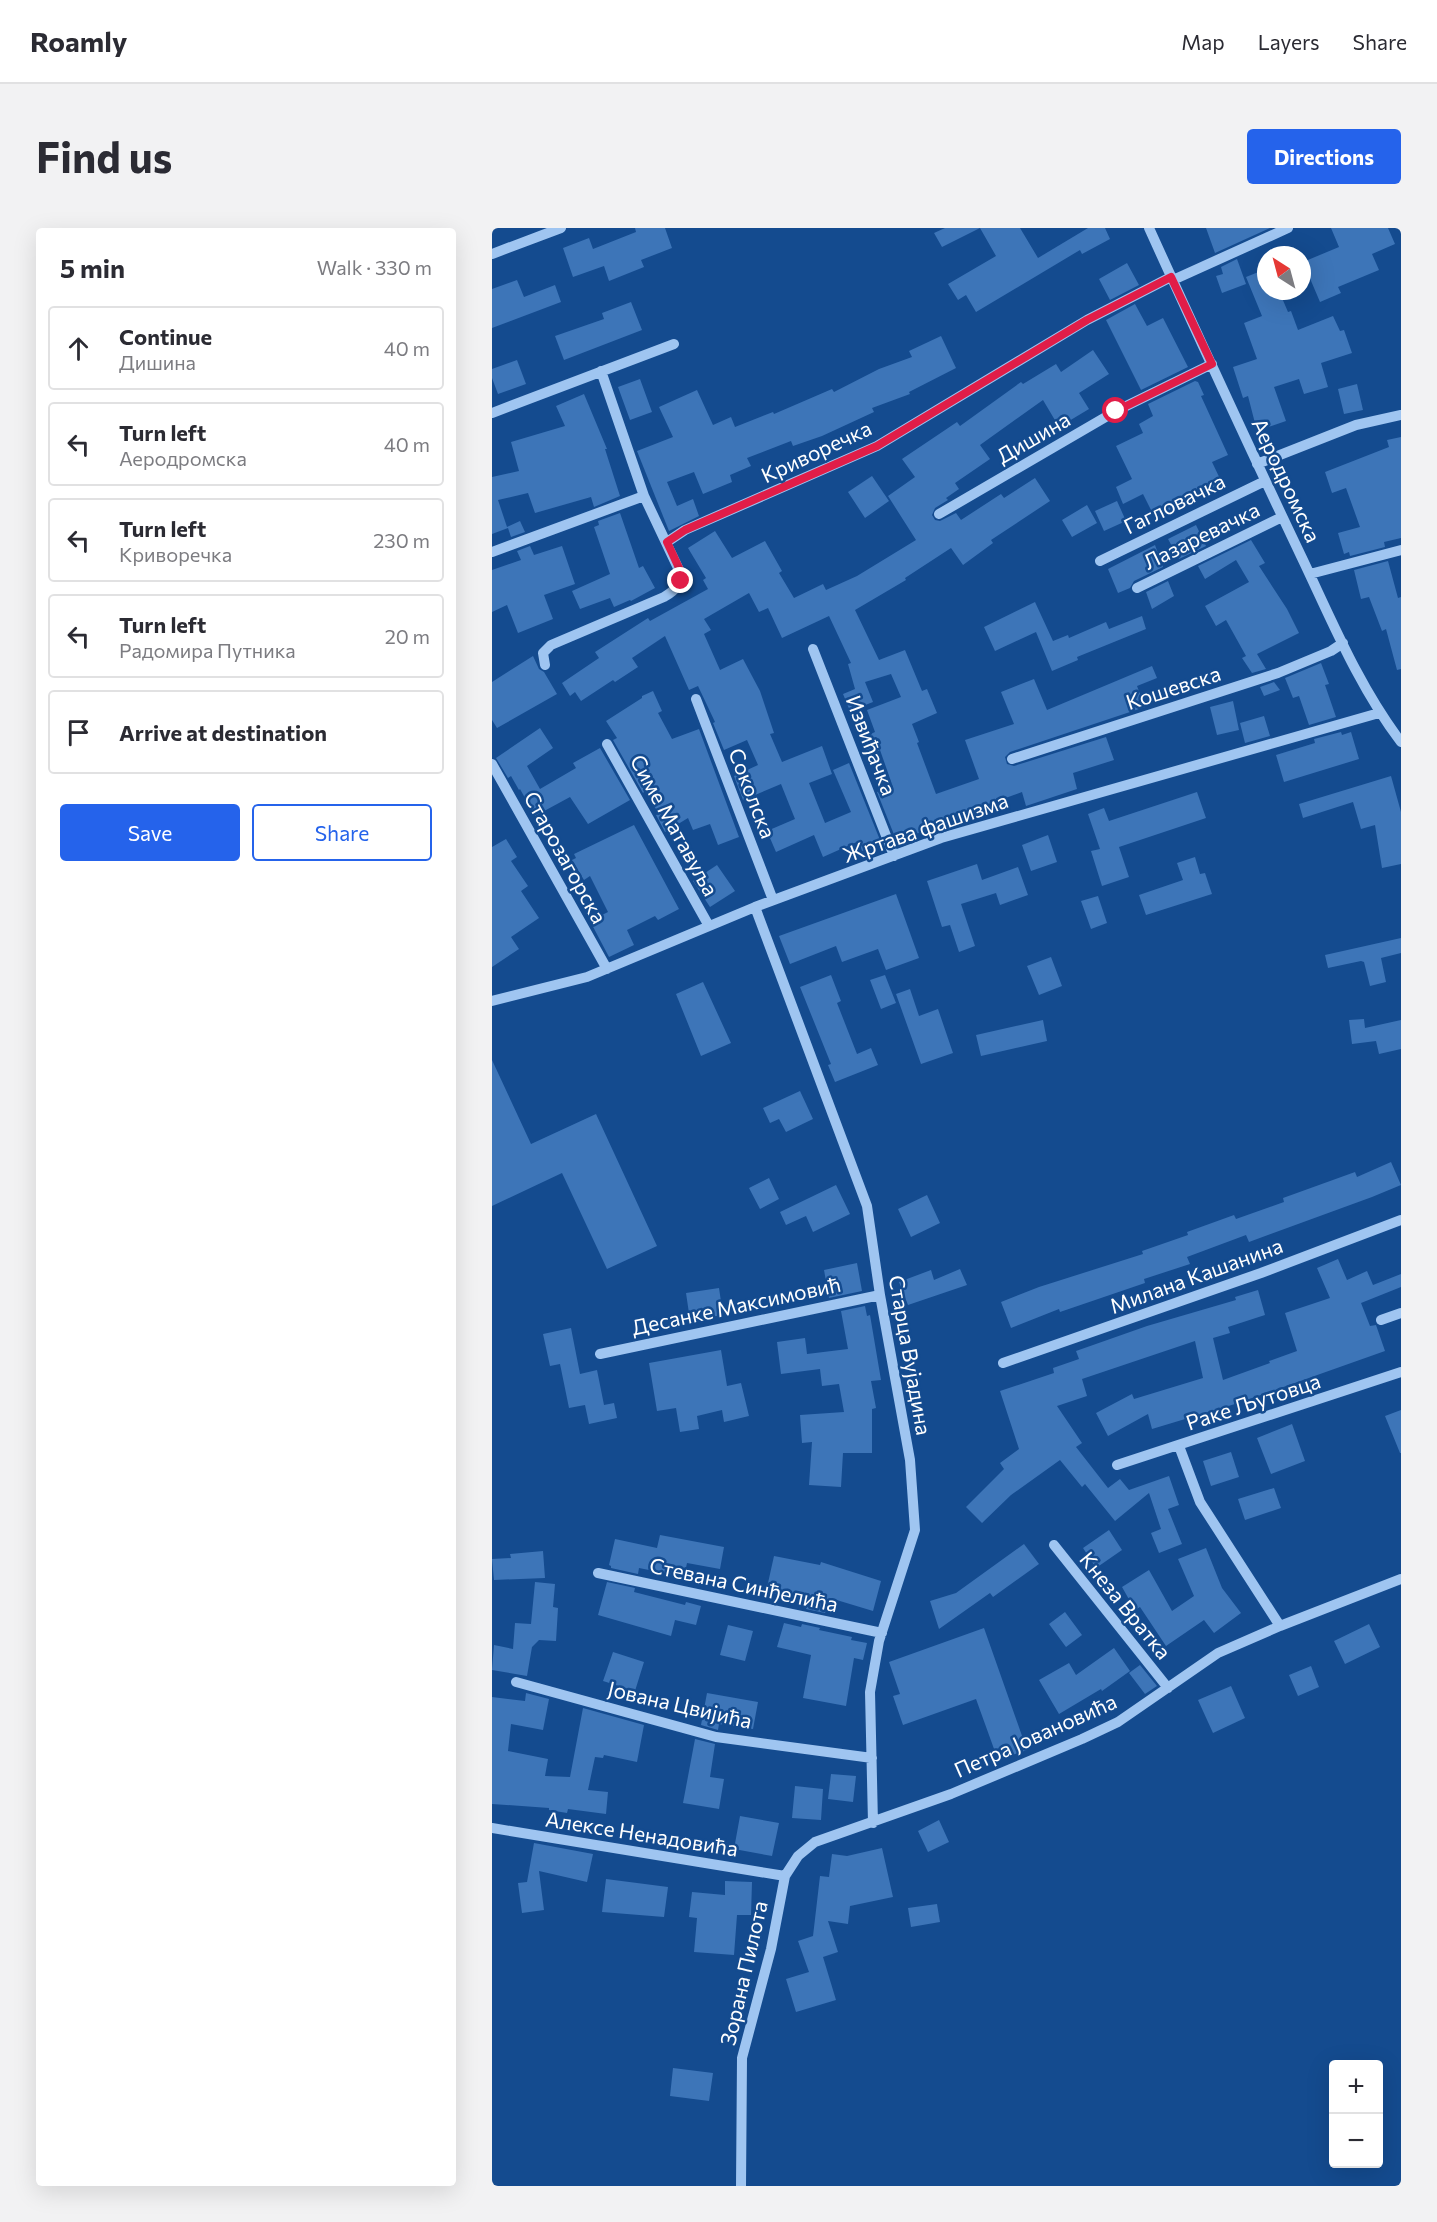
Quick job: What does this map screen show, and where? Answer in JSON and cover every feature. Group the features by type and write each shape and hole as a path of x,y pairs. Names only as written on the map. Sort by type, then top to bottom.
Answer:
{"street":[{"path":"492,254 561,228"},
{"name":"Аеродромска","path":"1149,228 1168,280 1212,364 1343,644 1379,713 1401,742"},
{"name":"Криворечка","path":"667,542 685,530 877,446 1087,320 1168,280 1288,228"},
{"path":"492,413 674,344"},
{"name":"Дишина","path":"939,514 1116,411 1212,364"},
{"path":"545,665 543,653 551,645 664,597 675,591 681,581 680,570 644,496 601,372"},
{"path":"1257,464 1356,425 1401,415"},
{"name":"Гагловачка","path":"1100,561 1265,481"},
{"path":"492,552 644,496"},
{"name":"Лазаревачка","path":"1137,588 1282,517"},
{"path":"1310,574 1401,550"},
{"name":"Кошевска","path":"1012,759 1278,673 1343,644"},
{"name":"Извиђачка","path":"813,649 894,856"},
{"name":"Соколска","path":"696,699 773,900"},
{"name":"Жртава фашизма","path":"492,1001 587,977 755,907 941,838 1379,713"},
{"name":"Симе Матавуља","path":"607,744 709,926"},
{"name":"Старозагорска","path":"492,764 606,969"},
{"name":"Старца Вујадина","path":"755,907 867,1206 880,1295 910,1460 915,1530 879,1641 870,1692 873,1823"},
{"name":"Милана Кашанина","path":"1003,1364 1261,1273 1401,1220"},
{"name":"Десанке Максимовић","path":"600,1354 880,1295"},
{"path":"1381,1320 1401,1312"},
{"name":"Раке Љутовца","path":"1117,1465 1401,1372"},
{"path":"1179,1446 1200,1502 1280,1626"},
{"name":"Кнеза Вратка","path":"1054,1545 1168,1688"},
{"name":"Стевана Синђелића","path":"598,1574 882,1633"},
{"name":"Петра Јовановића","path":"873,1823 951,1794 1082,1739 1118,1722 1218,1653 1401,1579"},
{"name":"Јована Цвијића","path":"516,1682 716,1737 872,1758"},
{"name":"Зорана Пилота","path":"741,2186 742,2058 771,1949 785,1876 798,1856 815,1842 873,1823"},
{"name":"Алексе Ненадовића","path":"492,1828 785,1876"}],"building":[{"path":"635,228 665,228 672,248 641,260 644,267 609,281 604,266 573,277 563,248 589,238 593,249 636,232"},
{"path":"945,228 980,228 942,247 934,233"},
{"path":"980,228 1020,228 1038,258 1088,228 1105,228 1110,239 1082,254 1080,250 976,312 966,295 958,300 948,284 996,256"},
{"path":"1206,228 1270,228 1215,253"},
{"path":"1331,228 1388,228 1395,244 1372,254 1379,270 1338,287 1341,293 1320,302 1311,281 1311,259 1339,247"},
{"path":"1237,259 1246,284 1222,293 1216,276 1223,274 1221,267"},
{"path":"1127,263 1139,285 1110,300 1099,279"},
{"path":"1257,273 1257,300 1283,300 1288,312 1291,311 1298,330 1333,316 1340,331 1344,330 1352,353 1321,363 1328,387 1304,394 1299,379 1274,387 1286,421 1257,431 1248,396 1243,398 1233,367 1257,359 1244,323 1262,316 1246,277"},
{"path":"517,280 524,297 555,285 561,302 492,328 492,289"},
{"path":"631,302 642,330 564,360 555,336 604,319 602,313"},
{"path":"1135,304 1147,326 1163,318 1188,367 1141,390 1106,320"},
{"path":"941,336 956,368 909,392 910,394 872,408 874,412 822,436 793,446 791,441 747,458 751,466 730,475 732,482 703,494 694,472 667,482 677,506 693,499 699,516 669,531 637,451 673,437 659,407 697,390 713,425 731,417 735,427 773,412 774,414 832,389 834,392 879,369 912,357 909,351"},
{"path":"1093,350 1109,374 1079,393 1089,409 1059,427 1043,400 980,445 990,459 955,483 959,489 935,508 932,515 935,520 940,521 956,513 961,520 1001,494 1004,498 1035,478 1050,501 991,540 993,543 963,565 951,548 905,578 906,580 855,610 879,660 905,650 922,691 927,689 937,713 912,724 936,794 979,779 965,740 1014,724 1001,692 1034,679 1047,710 1152,666 1157,678 1137,686 1145,707 1010,752 1005,757 1007,764 1014,766 1106,737 1114,760 1073,773 1077,789 1026,806 1022,792 950,818 951,822 925,832 895,837 877,792 893,787 880,750 868,756 860,739 875,732 867,710 901,697 891,674 865,682 873,702 850,711 843,694 855,689 848,664 851,663 829,616 782,638 768,608 759,612 749,593 704,619 711,630 704,634 720,670 743,659 760,691 774,733 770,734 782,762 822,746 832,774 809,783 825,823 851,812 833,770 849,763 882,845 862,851 859,841 823,857 814,835 776,852 767,831 795,819 781,784 743,800 734,776 758,765 747,740 724,750 713,723 715,722 698,686 689,690 665,636 632,658 638,667 615,682 613,680 581,701 575,692 570,696 562,683 599,658 595,652 648,618 650,621 708,589 703,580 706,578 688,548 715,531 732,558 765,541 782,571 779,573 794,598 823,584 826,590 857,576 916,540 888,496 915,477 902,459 957,422 960,426 1021,382 1023,384 1056,364 1061,372"},
{"path":"517,360 526,384 498,394 492,378 492,369"},
{"path":"640,379 652,412 630,420 618,387"},
{"path":"1195,381 1198,382 1204,395 1201,396 1228,455 1212,462 1222,483 1155,518 1143,494 1123,504 1116,487 1132,479 1116,446 1143,433 1139,424 1153,416 1148,404"},
{"path":"1357,384 1363,410 1344,414 1338,389"},
{"path":"584,394 607,449 605,449 620,496 594,507 591,497 535,513 528,493 498,500 507,527 520,521 525,532 511,537 508,528 492,534 492,477 519,471 511,442 565,426 556,406"},
{"path":"1401,437 1401,538 1384,542 1385,547 1350,556 1349,552 1344,554 1338,533 1360,527 1346,488 1332,493 1325,472 1389,447 1387,440"},
{"path":"872,476 889,501 865,518 848,492"},
{"path":"1117,501 1126,521 1104,531 1095,511"},
{"path":"1087,505 1097,523 1072,537 1062,520"},
{"path":"620,513 639,568 643,566 655,588 614,607 610,598 580,609 572,591 610,574 594,527 599,525 598,521"},
{"path":"1196,525 1206,546 1179,559 1168,539"},
{"path":"1251,540 1265,563 1259,566 1287,609 1299,633 1257,654 1266,669 1252,673 1242,658 1246,656 1226,620 1216,626 1205,606 1249,582 1236,560 1205,579 1198,566"},
{"path":"1155,545 1163,567 1134,581 1130,588 1118,593 1108,569"},
{"path":"530,546 534,555 562,546 575,584 544,595 553,619 518,633 507,605 492,612 492,570 521,560 517,551"},
{"path":"1388,561 1398,598 1401,597 1401,669 1397,670 1386,629 1382,631 1369,597 1361,599 1354,570"},
{"path":"1168,581 1174,596 1152,609 1146,592"},
{"path":"1035,602 1053,641 1068,635 1069,638 1106,622 1109,629 1142,616 1146,629 1077,657 1078,660 1052,671 1036,632 995,651 984,627"},
{"path":"533,656 539,669 544,672 557,694 497,728 492,720 492,682"},
{"path":"1321,663 1329,684 1325,685 1336,717 1309,725 1299,696 1293,698 1285,678"},
{"path":"1274,682 1280,690 1264,696 1260,687"},
{"path":"653,691 662,711 658,713 672,739 699,729 739,837 718,845 710,824 693,830 688,818 665,832 656,815 659,814 645,791 643,793 613,740 617,738 606,721"},
{"path":"1233,701 1239,730 1217,735 1210,707"},
{"path":"1264,716 1270,736 1245,743 1240,723"},
{"path":"540,728 553,748 527,766 540,789 576,768 573,763 600,748 630,800 588,824 570,797 535,816 520,789 511,776 508,778 496,758"},
{"path":"1341,732 1342,735 1351,732 1359,759 1284,782 1276,755 1315,743 1314,739"},
{"path":"1391,776 1401,812 1401,864 1382,868 1375,825 1361,829 1353,802 1303,818 1299,804"},
{"path":"1197,792 1206,818 1119,847 1129,877 1102,886 1091,851 1100,849 1088,814 1104,808 1109,821"},
{"path":"634,825 679,909 658,920 655,916 627,930 634,945 609,957 590,921 608,912 590,876 584,880 572,860 576,858 574,854"},
{"path":"1048,835 1057,862 1031,871 1022,845"},
{"path":"506,839 517,857 511,861 528,886 521,891 539,918 511,937 519,949 492,967 492,847"},
{"path":"1195,857 1200,874 1205,873 1212,894 1146,915 1139,895 1183,880 1177,863"},
{"path":"977,864 982,880 1018,867 1028,895 1000,905 996,893 961,904 975,946 959,952 950,925 942,927 927,881"},
{"path":"717,865 735,891 710,907 693,881"},
{"path":"896,894 919,958 886,970 878,949 842,962 836,946 790,964 779,936"},
{"path":"1098,896 1107,923 1091,929 1081,901"},
{"path":"1401,938 1401,953 1381,958 1386,982 1370,986 1364,962 1361,961 1328,968 1325,955"},
{"path":"1051,957 1062,986 1039,995 1027,966"},
{"path":"831,975 841,1001 837,1003 857,1054 871,1048 878,1065 835,1082 828,1065 831,1064 800,987"},
{"path":"885,975 896,1003 881,1009 870,980"},
{"path":"703,982 731,1043 701,1056 676,994"},
{"path":"910,989 919,1016 938,1009 953,1053 921,1064 896,994"},
{"path":"1364,1019 1365,1028 1401,1020 1401,1049 1379,1054 1376,1041 1352,1044 1349,1020"},
{"path":"1043,1020 1047,1041 981,1056 976,1035"},
{"path":"492,1060 531,1144 596,1114 657,1246 607,1269 562,1173 492,1206"},
{"path":"800,1091 813,1119 786,1132 779,1119 770,1123 763,1108"},
{"path":"1391,1162 1401,1185 1249,1242 1246,1235 1187,1257 1190,1264 1144,1279 1145,1283 1060,1312 1059,1309 1011,1328 1001,1302 1039,1287 1143,1254 1142,1251 1188,1235 1187,1232 1234,1215 1236,1219 1284,1202 1283,1198 1355,1172 1357,1177"},
{"path":"769,1178 779,1199 760,1209 749,1188"},
{"path":"836,1185 850,1214 813,1232 806,1216 786,1225 780,1212"},
{"path":"927,1195 940,1223 911,1237 898,1209"},
{"path":"1338,1259 1347,1280 1367,1271 1373,1285 1401,1274 1401,1287 1361,1303 1370,1326 1376,1325 1385,1351 1235,1404 1152,1429 1148,1414 1108,1436 1096,1413 1132,1394 1134,1399 1203,1378 1195,1341 1082,1379 1087,1396 1057,1406 1082,1443 1076,1447 1108,1488 1120,1479 1129,1490 1169,1476 1179,1505 1168,1509 1182,1544 1159,1553 1151,1533 1161,1529 1149,1493 1115,1521 1085,1484 1082,1487 1060,1460 1011,1495 982,1523 966,1507 1004,1469 1000,1463 1019,1449 1000,1391 1054,1373 1053,1368 1079,1359 1076,1351 1147,1326 1236,1300 1235,1297 1258,1290 1265,1315 1228,1327 1230,1333 1213,1338 1223,1380 1270,1363 1269,1361 1297,1351 1285,1313 1330,1298 1317,1268"},
{"path":"857,1263 862,1291 829,1298 824,1270"},
{"path":"960,1269 967,1285 908,1305 899,1282 931,1270 934,1280"},
{"path":"719,1288 723,1315 690,1320 686,1293"},
{"path":"865,1306 867,1316 870,1315 881,1380 871,1381 876,1408 872,1409 872,1453 843,1453 841,1487 809,1485 812,1442 802,1443 800,1415 844,1412 839,1384 822,1386 820,1369 781,1374 777,1342 805,1338 807,1354 848,1349 841,1311"},
{"path":"571,1328 580,1374 597,1370 604,1405 614,1403 617,1418 589,1424 585,1405 569,1408 560,1364 550,1366 543,1334"},
{"path":"721,1350 727,1386 741,1383 749,1416 724,1422 722,1410 697,1416 699,1429 680,1432 676,1408 657,1411 649,1363"},
{"path":"1401,1410 1401,1453 1400,1453 1385,1416"},
{"path":"1292,1424 1305,1461 1271,1474 1257,1438"},
{"path":"1231,1452 1239,1477 1211,1486 1203,1461"},
{"path":"1274,1488 1281,1508 1245,1520 1238,1499"},
{"path":"1109,1530 1122,1550 1096,1568 1083,1548"},
{"path":"660,1535 724,1547 720,1569 687,1563 684,1577 639,1568 638,1574 611,1568 609,1565 615,1539 657,1548"},
{"path":"1024,1544 1039,1564 993,1597 990,1593 939,1629 930,1601 956,1593"},
{"path":"1206,1548 1222,1588 1241,1613 1214,1633 1204,1620 1166,1646 1140,1607 1135,1610 1122,1587 1149,1570 1172,1611 1194,1596 1178,1559"},
{"path":"543,1551 545,1578 494,1580 492,1559 511,1558 510,1554"},
{"path":"774,1556 820,1565 821,1562 881,1581 873,1611 830,1598 825,1613 806,1609 809,1601 766,1592"},
{"path":"535,1582 555,1584 553,1607 558,1608 556,1641 539,1640 532,1647 527,1676 492,1670 494,1645 513,1649 515,1623 531,1624"},
{"path":"607,1582 635,1588 634,1592 685,1605 686,1602 701,1606 696,1625 675,1620 671,1636 598,1615"},
{"path":"1065,1612 1082,1635 1066,1647 1049,1624"},
{"path":"784,1623 820,1628 819,1630 852,1637 851,1640 867,1643 863,1660 854,1658 846,1706 803,1698 811,1655 777,1647"},
{"path":"1369,1624 1380,1647 1345,1664 1334,1641"},
{"path":"728,1625 753,1631 745,1661 720,1655"},
{"path":"984,1628 1027,1750 998,1760 976,1699 903,1725 893,1696 900,1694 889,1662"},
{"path":"1114,1648 1130,1671 1102,1691 1101,1689 1059,1714 1039,1680 1069,1663 1076,1675"},
{"path":"613,1652 644,1662 635,1691 603,1681"},
{"path":"1140,1665 1157,1686 1145,1694 1129,1673"},
{"path":"1311,1666 1319,1687 1298,1696 1289,1675"},
{"path":"1231,1686 1245,1718 1213,1733 1198,1700"},
{"path":"526,1693 549,1699 543,1730 511,1724 508,1751 548,1759 545,1776 570,1777 583,1708 644,1725 637,1762 604,1755 603,1758 595,1757 588,1790 608,1792 606,1814 568,1809 567,1813 549,1810 549,1808 492,1804 492,1697 525,1701"},
{"path":"707,1693 758,1702 753,1729 719,1724 718,1730 701,1725"},
{"path":"695,1739 715,1744 710,1777 724,1779 719,1809 683,1803"},
{"path":"831,1774 856,1776 853,1802 828,1799"},
{"path":"795,1786 823,1789 821,1820 792,1818"},
{"path":"740,1816 779,1823 772,1856 734,1849"},
{"path":"939,1820 949,1842 928,1852 918,1831"},
{"path":"534,1843 593,1854 587,1882 539,1871 544,1910 522,1913 518,1883 527,1882"},
{"path":"882,1848 893,1897 850,1906 848,1924 828,1921 838,1952 823,1957 836,2000 796,2012 786,1979 809,1972 798,1941 813,1936 820,1876 829,1877 832,1854 847,1856"},
{"path":"606,1879 668,1887 664,1917 602,1912"},
{"path":"725,1881 752,1882 751,1915 737,1915 734,1955 694,1952 697,1918 689,1917 692,1892 725,1895"},
{"path":"937,1904 940,1922 911,1927 908,1908"},
{"path":"673,2068 713,2073 709,2101 670,2096"}],"route":[{"path":"681,581 680,570 667,542 685,530 877,446 990,376 1087,320 1171,277 1212,364 1116,411"}]}
